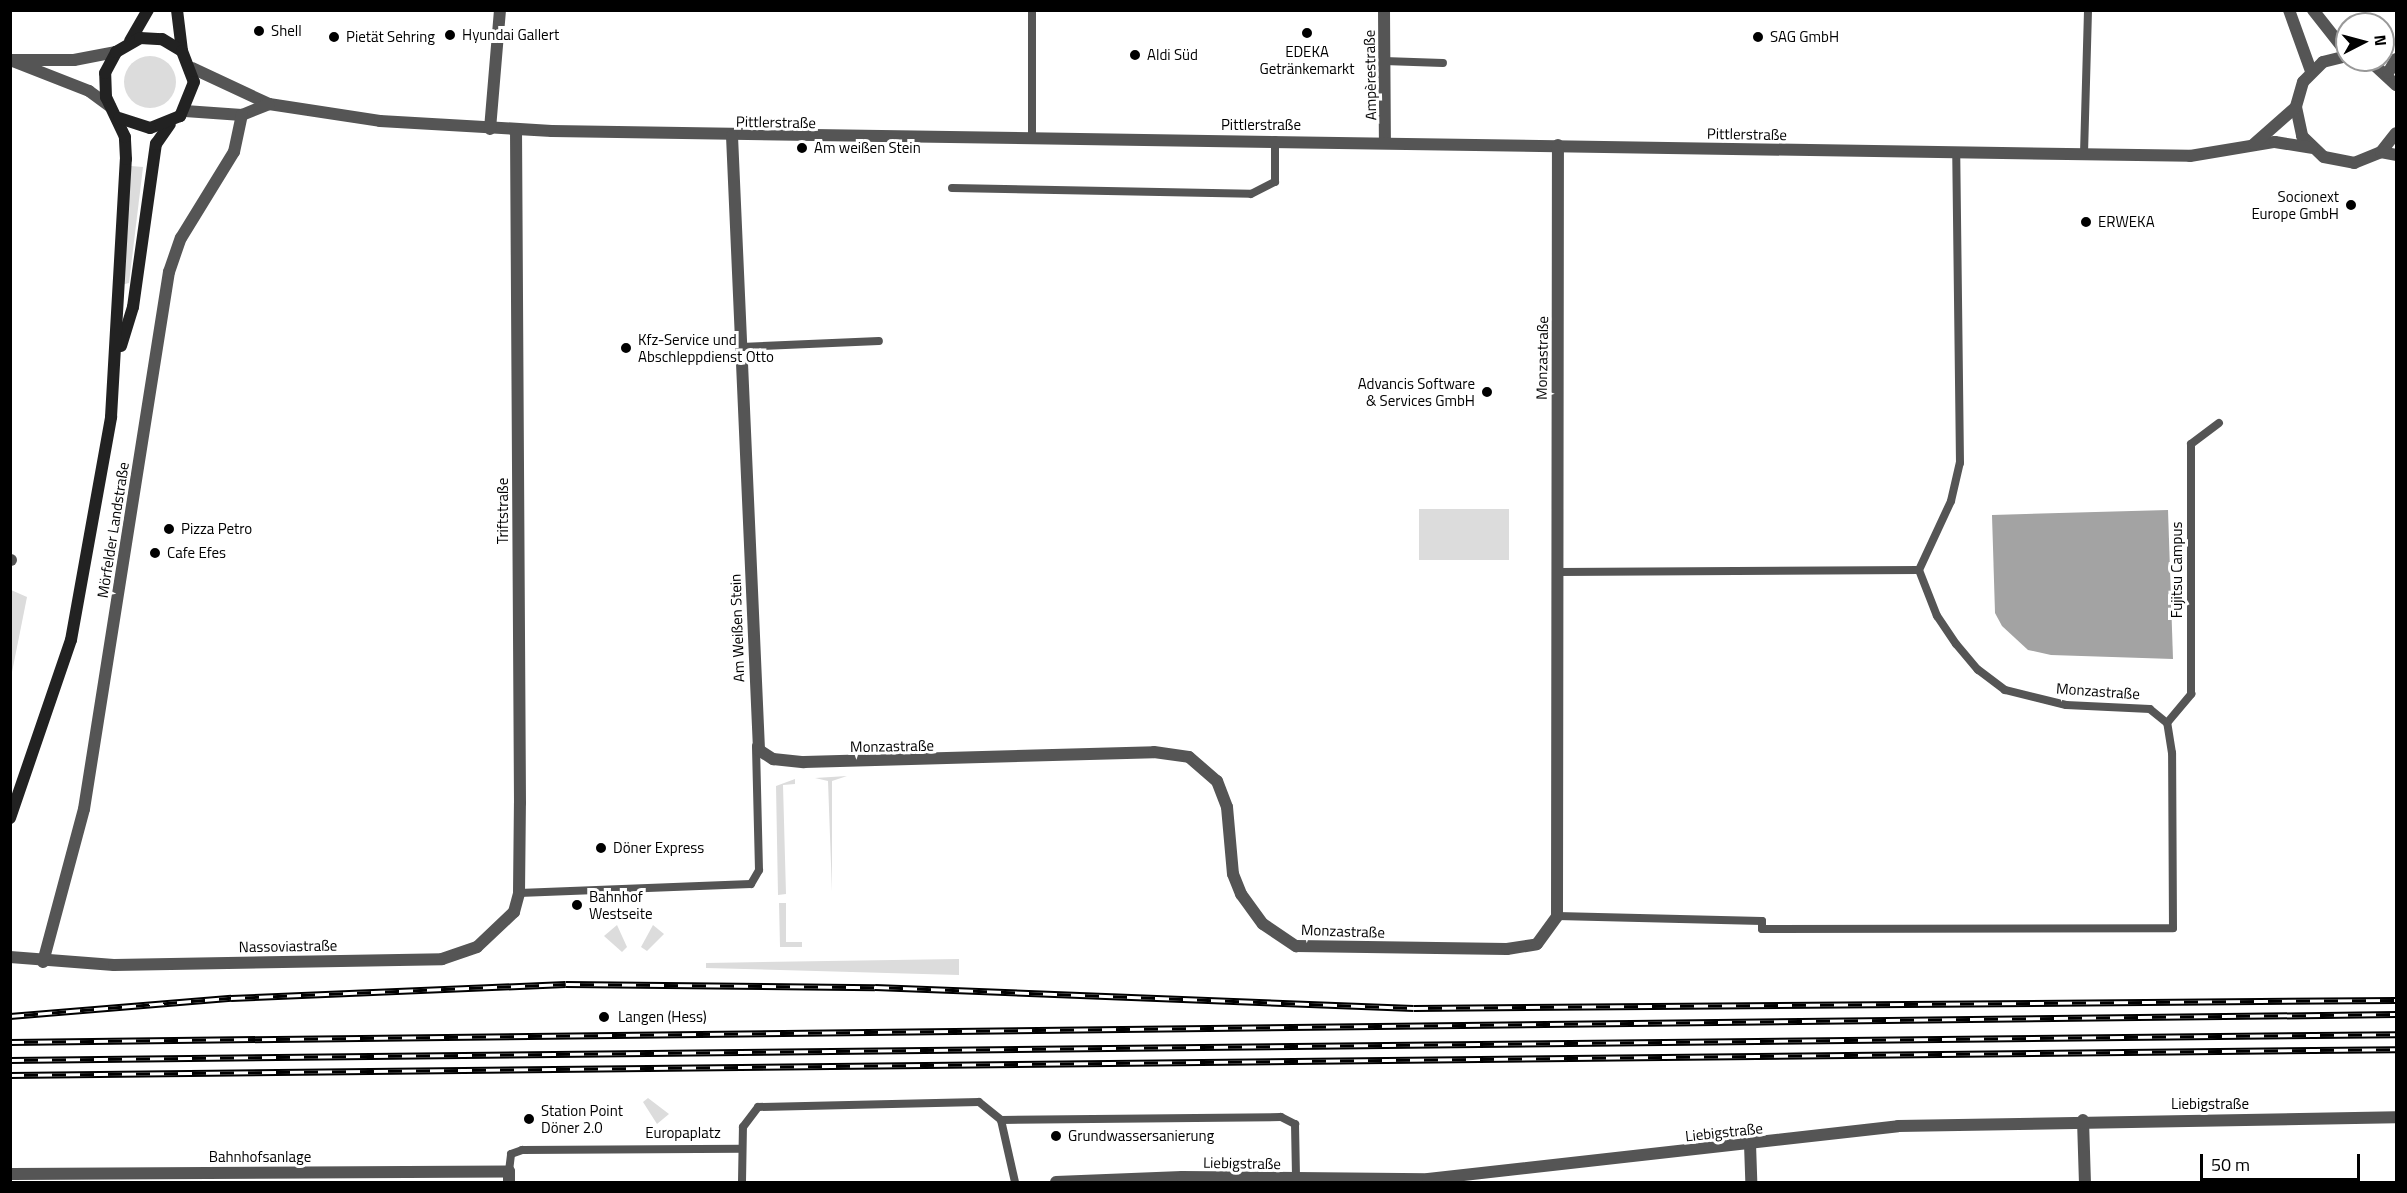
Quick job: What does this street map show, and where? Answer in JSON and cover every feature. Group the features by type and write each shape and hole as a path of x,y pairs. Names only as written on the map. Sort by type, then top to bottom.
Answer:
{"main road":[{"path":"148,10 130,41 116,52 105,74 110,106 120,117 140,128 170,124"},
{"path":"177,10 182,51 192,68 192,97 185,111"},
{"path":"130,41 156,38 182,51"},
{"name":"Mörfelder Landstraße","path":"118,356 134,307 156,144 170,124 185,111"},
{"name":"Mörfelder Landstraße","path":"10,818 31,771 71,640 102,481 118,356 115,299 126,159 120,117"}],"street":[{"path":"490,129 501,10"},
{"name":"Ampèrestraße","path":"1384,10 1385,140"},
{"path":"2289,10 2311,71"},
{"path":"2313,10 2335,38"},
{"path":"11,60 74,60 116,52"},
{"path":"2397,59 2388,73 2397,85"},
{"path":"11,60 89,91 110,106"},
{"path":"2254,144 2295,107 2311,71 2335,60"},
{"name":"Pittlerstraße","path":"192,68 269,104 380,121 516,130 732,136 1032,140 1385,140 2190,156 2254,144 2312,148"},
{"path":"185,111 242,115 269,104"},
{"path":"2295,107 2302,136 2312,148 2338,162 2368,159 2381,152 2397,133"},
{"name":"Mörfelder Landstraße","path":"43,962 84,809 170,272 181,238 234,152 242,115"},
{"name":"Triftstraße","path":"516,130 519,892"},
{"name":"Am Weißen Stein","path":"732,136 756,745"},
{"name":"Monzastraße","path":"756,745 773,759 804,762 1155,752 1189,757 1217,781 1227,807 1233,874 1246,904 1263,924 1296,946 1507,949 1538,944 1557,916 1558,145"},
{"path":"2381,152 2397,155"},
{"name":"Nassoviastraße","path":"10,957 43,962 114,965 453,957 477,947 507,921 519,892"},
{"name":"Liebigstraße","path":"1056,1182 1296,1178 1428,1179 1898,1126 2083,1120 2397,1118"},
{"path":"2083,1120 2085,1182"},
{"path":"1750,1144 1751,1182"},
{"name":"Bahnhofsanlage","path":"11,1176 509,1177"}],"lane":[{"path":"1032,10 1032,140"},
{"path":"2084,154 2088,10"},
{"path":"1384,61 1443,63"},
{"path":"951,188 1251,194 1275,182 1275,140"},
{"path":"1558,572 1919,570 1951,501 1960,462 1956,152"},
{"path":"741,347 879,341"},
{"name":"Fujitsu Campus","path":"2167,723 2191,694 2191,444 2219,423"},
{"name":"Monzastraße","path":"1919,570 1937,616 1956,644 1978,670 2006,690 2066,705 2150,709 2167,723"},
{"path":"1557,916 1762,921 1762,929 2173,928 2172,753 2167,723"},
{"name":"Am Weißen Stein","path":"519,892 751,884 759,870 756,745"},
{"path":"742,1149 743,1127 758,1107 979,1102 1001,1120 1015,1182"},
{"path":"1001,1120 1281,1117 1296,1124 1296,1178"},
{"name":"Europaplatz","path":"509,1177 511,1154 522,1150 742,1149 742,1182"}],"shaded area":[{"path":"150,56 164,60 172,68 176,82 172,96 164,104 150,108 136,104 128,96 124,82 128,68 136,60"},
{"path":"131,166 143,167 129,283 121,285"},
{"path":"1419,509 1509,509 1509,560 1419,560"},
{"path":"2168,510 2173,659 2051,655 2028,650 2002,626 1995,613 1992,515"},
{"path":"11,590 27,597 11,677"},
{"path":"847,776 832,781 832,892 828,781 815,778"},
{"path":"795,779 795,784 783,785 786,894 778,895 776,786"},
{"path":"779,903 786,903 786,942 802,942 802,947 780,947"},
{"path":"617,925 627,947 622,952 604,936"},
{"path":"653,925 664,934 647,951 641,947"},
{"path":"959,959 959,975 706,968 706,963"},
{"path":"648,1098 669,1114 657,1124 643,1102"}],"railway":[{"path":"10,1016 231,998 566,984 875,987 1414,1008 2396,1000"},
{"path":"10,1042 2396,1014"},
{"path":"10,1060 2396,1034"},
{"path":"10,1075 2396,1049"}],"place":[{"name":"Shell","path":"259,31"},
{"name":"EDEKA Getränkemarkt","path":"1307,33"},
{"name":"Hyundai Gallert","path":"450,35"},
{"name":"Pietät Sehring","path":"334,37"},
{"name":"SAG GmbH","path":"1758,37"},
{"name":"Aldi Süd","path":"1135,55"},
{"name":"Am weißen Stein","path":"802,148"},
{"name":"Socionext Europe GmbH","path":"2351,205"},
{"name":"ERWEKA","path":"2086,222"},
{"name":"Kfz-Service und Abschleppdienst Otto","path":"626,348"},
{"name":"Advancis Software & Services GmbH","path":"1487,392"},
{"name":"Pizza Petro","path":"169,529"},
{"name":"Cafe Efes","path":"155,553"},
{"name":"Döner Express","path":"601,848"},
{"name":"Bahnhof Westseite","path":"577,905"},
{"name":"Langen (Hess)","path":"604,1017"},
{"name":"Station Point Döner 2.0","path":"529,1119"},
{"name":"Grundwassersanierung","path":"1056,1136"}]}
